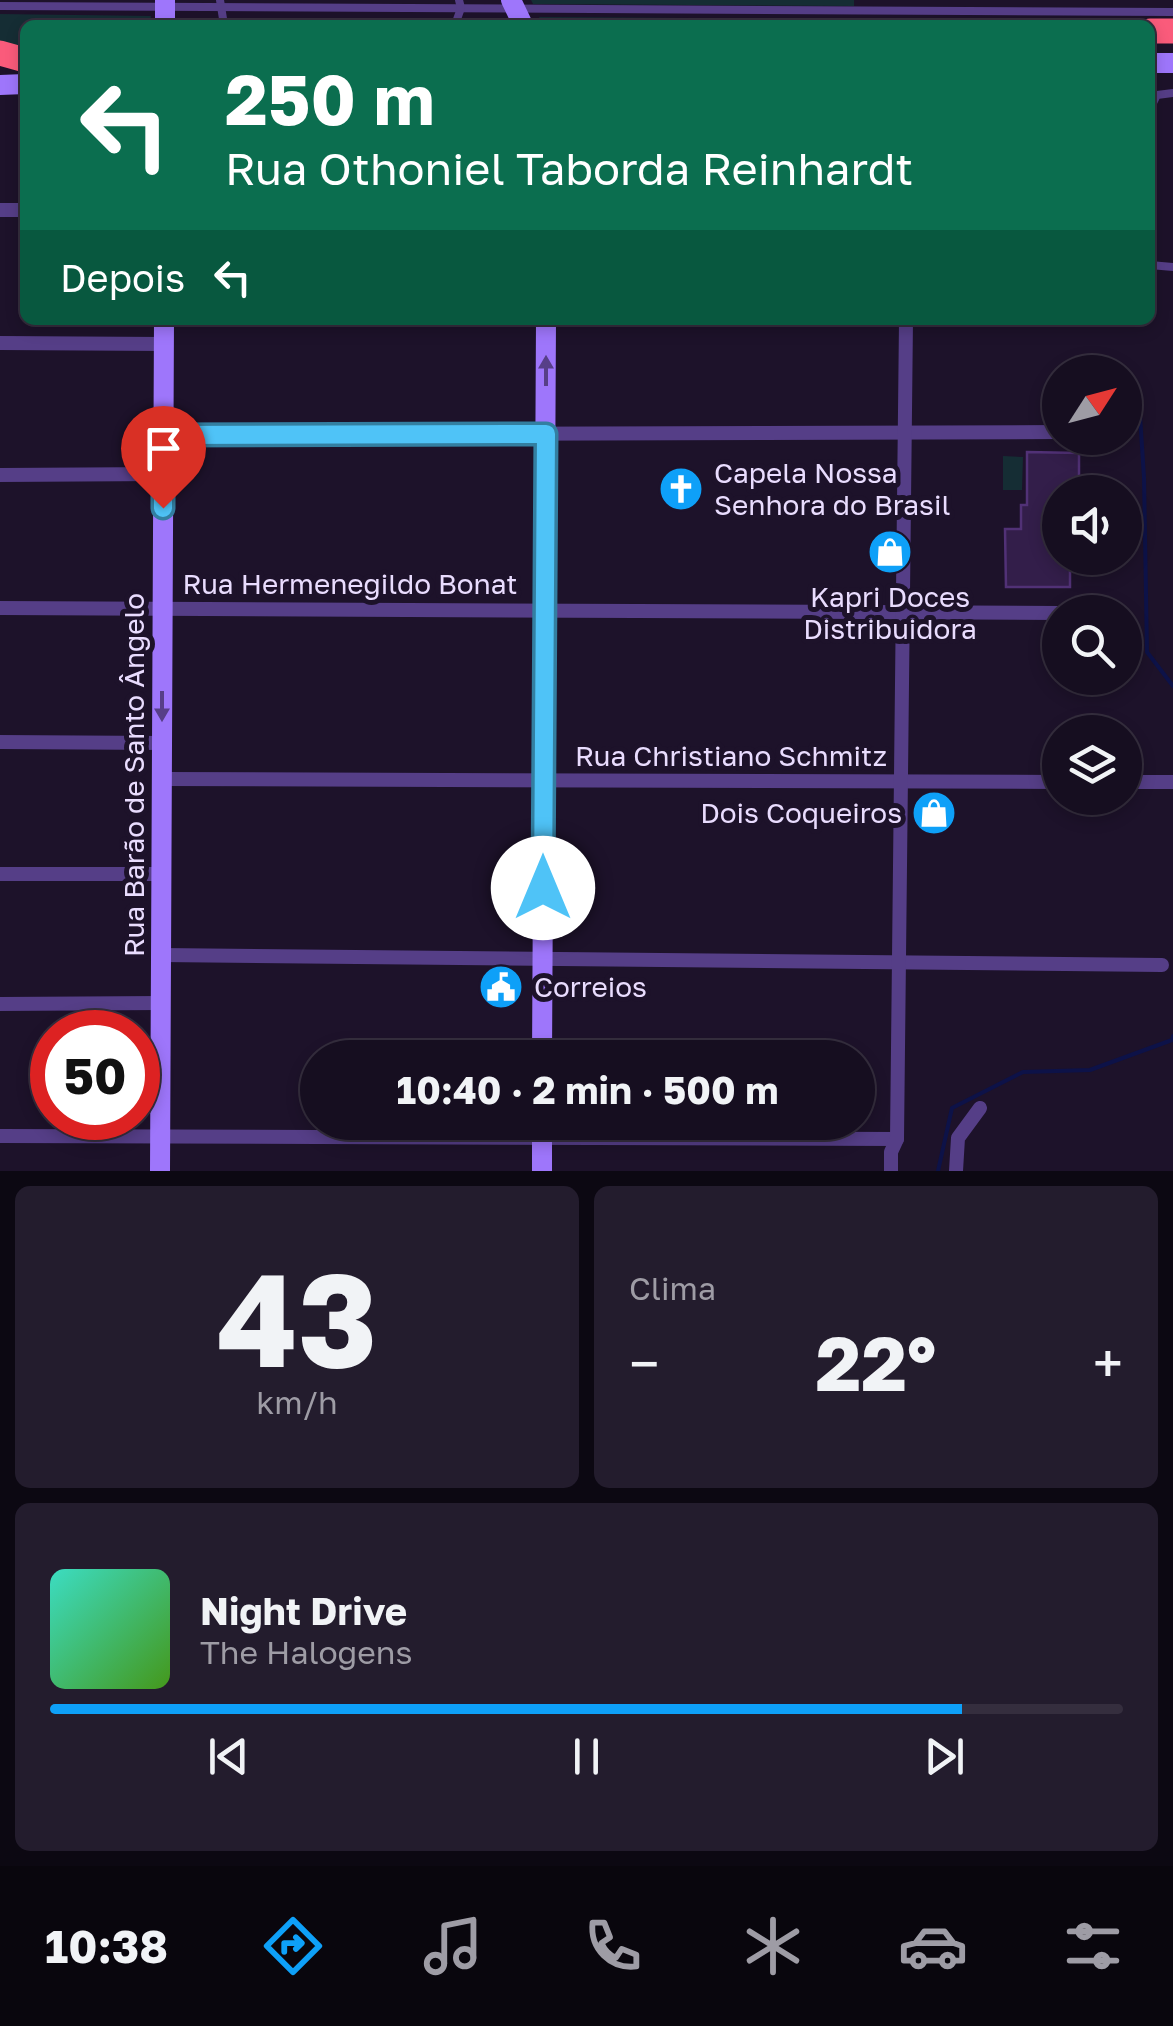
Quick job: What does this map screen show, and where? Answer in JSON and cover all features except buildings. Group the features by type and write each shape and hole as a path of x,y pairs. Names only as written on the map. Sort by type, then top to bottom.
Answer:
{"main road":[{"name":"Rua Barão de Santo Ângelo","path":"160,1136 164,325"},
{"path":"542,1040 546,325"},
{"name":"Rua Barão de Santo Ângelo","path":"160,1140 160,1171"},
{"path":"542,1140 542,1171"}],"street":[{"path":"891,1171 890,1152 897,1139 906,325"},
{"path":"0,343 164,344"},
{"path":"163,435 1042,432"},
{"path":"0,475 163,474"},
{"name":"Rua Hermenegildo Bonat","path":"0,608 1042,612"},
{"path":"0,742 162,743"},
{"name":"Rua Christiano Schmitz","path":"162,779 1042,782"},
{"path":"1142,782 1173,782"},
{"path":"0,874 161,874"},
{"path":"161,955 1162,965"},
{"path":"0,1004 161,1003"},
{"path":"956,1171 958,1138 980,1108"},
{"path":"160,1136 300,1134"},
{"path":"0,1136 30,1136"},
{"path":"875,1138 897,1139"}],"lane":[{"path":"0,6 165,11 219,4 460,4 516,11 1173,12"}],"shaded area":[{"path":"531,0 854,0 854,6 533,4"},
{"path":"0,14 151,16 151,20 20,20 20,50 0,45"},
{"path":"539,17 854,19 854,20"},
{"path":"1003,456 1023,457 1022,490 1003,490"}],"waterway":[{"path":"1142,447 1147,652 1173,686"},
{"path":"938,1171 952,1108 1023,1072 1090,1070 1172,1040 1173,1036"}],"place":[{"name":"Capela Nossa Senhora do Brasil","path":"681,489"},
{"name":"Kapri Doces Distribuidora","path":"890,552"},
{"name":"Dois Coqueiros","path":"934,813"},
{"name":"Correios","path":"501,987"}],"route":[{"path":"163,508 163,435 546,434 543,888"}]}
